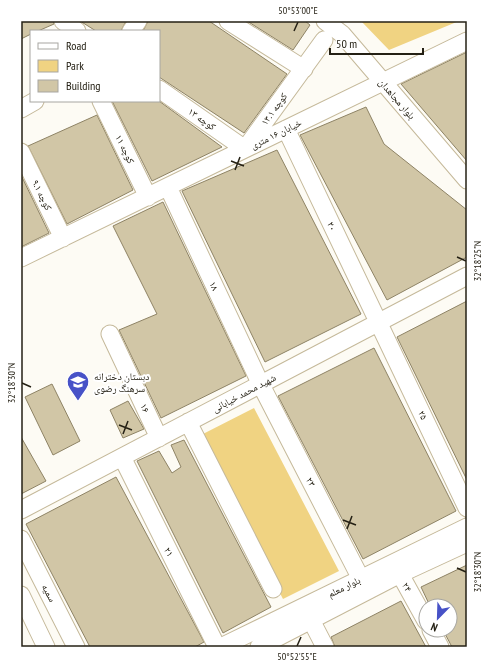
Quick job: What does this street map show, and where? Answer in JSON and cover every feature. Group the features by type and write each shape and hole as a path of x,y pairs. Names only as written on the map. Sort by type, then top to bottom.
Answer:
{"street":[{"path":"63,21 76,30"},
{"path":"132,30 138,21"},
{"path":"228,21 304,69"},
{"name":"بلوار مجاهدان","path":"325,21 340,27 382,82 467,180"},
{"name":"کوچه ۱۳.۱","path":"245,149 324,40"},
{"name":"خیابان ۱۶ متری","path":"21,258 467,41"},
{"name":"کوچه ۱۳","path":"160,90 245,149"},
{"path":"21,109 33,102"},
{"name":"کوچه ۱۱","path":"101,102 148,197"},
{"name":"۲۰","path":"286,129 378,323"},
{"name":"کوچه ۹.۱","path":"21,152 63,238"},
{"name":"۱۸","path":"168,187 261,384"},
{"name":"شهید محمد خیابانی","path":"21,510 467,276"},
{"name":"۲۵","path":"378,323 467,508"},
{"name":"۱۶","path":"110,334 159,438"},
{"name":"۲۳","path":"261,384 361,579"},
{"path":"188,422 273,589"},
{"name":"۲۱","path":"122,457 217,647"},
{"name":"بلوار معلم","path":"259,647 311,620 341,597 361,579 467,527"},
{"name":"سمیه","path":"21,539 76,647"},
{"name":"بلوار معلم","path":"221,647 400,574 467,542"},
{"name":"۲۴","path":"400,574 418,607"},
{"path":"21,595 46,647"},
{"path":"311,620 324,647"},
{"path":"435,638 440,647"}],"green space":[{"path":"361,21 459,21 389,50"},
{"path":"254,408 339,571 283,599 199,436"}],"building":[{"path":"21,21 53,21 54,24 40,30 30,30 30,34 21,39"},
{"path":"80,21 126,21 122,30 94,30"},
{"path":"148,21 209,21 287,74 244,133 160,78 160,30 144,30"},
{"path":"247,21 305,21 310,25 293,50"},
{"path":"467,52 467,161 401,84"},
{"path":"112,102 160,102 222,147 152,181"},
{"path":"366,107 384,144 467,210 467,257 387,300 300,135"},
{"path":"97,115 133,190 67,224 28,146"},
{"path":"277,150 361,314 265,362 182,191"},
{"path":"21,175 49,233 21,247"},
{"path":"163,202 246,376 161,418 119,330 157,314 113,226"},
{"path":"467,301 467,480 397,337"},
{"path":"374,348 456,511 363,559 278,396"},
{"path":"52,384 80,441 53,455 25,397"},
{"path":"128,401 144,429 123,438 110,410"},
{"path":"21,437 46,481 21,494"},
{"path":"184,440 271,607 223,633 137,461 159,451 172,473 181,467 171,445"},
{"path":"116,477 204,642 195,647 90,647 26,524"},
{"path":"467,565 467,647 452,647 447,638 458,638 458,598 426,598 421,587"},
{"path":"401,601 418,632 418,638 421,638 426,647 335,647 331,637"}],"place":[{"name":"دبستان دخترانه سرهنگ رضوی","path":"78,402"}]}
